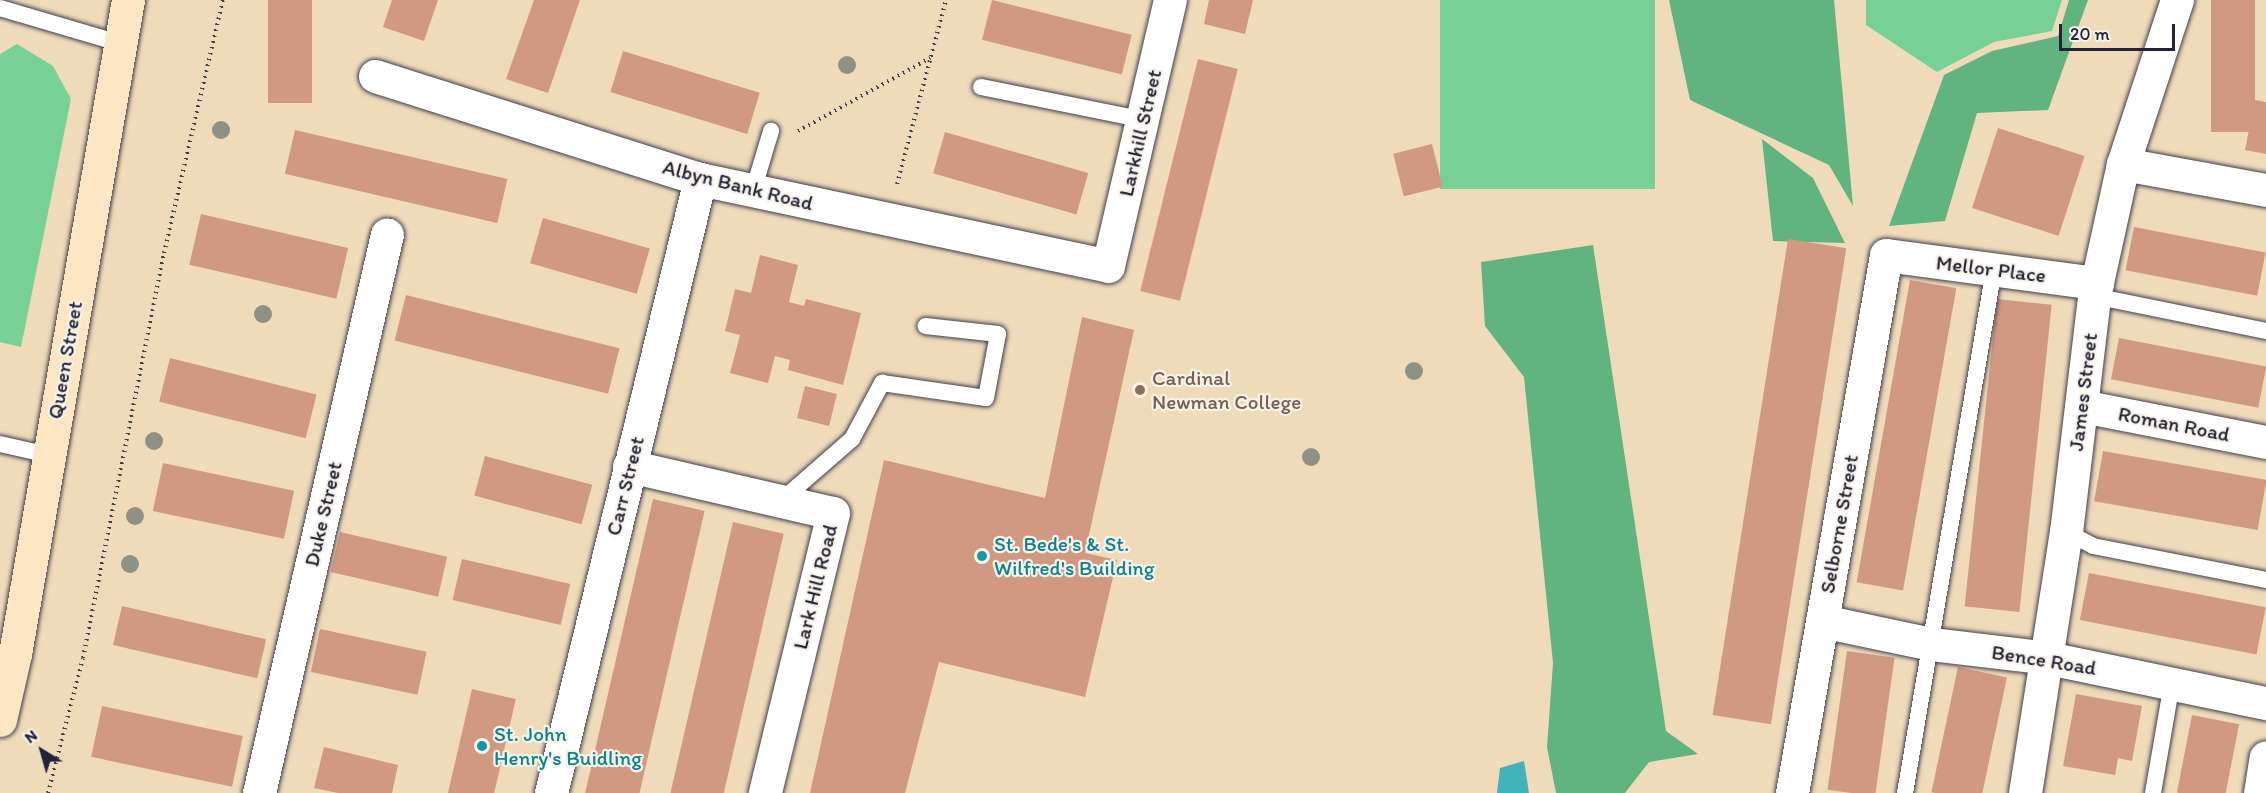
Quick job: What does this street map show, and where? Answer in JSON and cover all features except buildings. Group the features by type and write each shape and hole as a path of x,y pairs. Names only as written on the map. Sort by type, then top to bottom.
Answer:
{"street":[{"name":"Queen Street","path":"0,720 8,653 49,455 118,43 129,0"},
{"name":"Larkhill Street","path":"1108,266 1144,120 1170,0"},
{"name":"James Street","path":"2025,793 2066,532 2095,290 2123,164 2177,0"},
{"name":"Albyn Bank Road","path":"375,76 700,179 1108,266"},
{"path":"2123,164 2266,190"},
{"name":"Carr Street","path":"551,793 700,179"},
{"name":"Duke Street","path":"259,793 387,234"},
{"name":"Mellor Place","path":"1886,255 1994,269 2095,290"},
{"name":"Selborne Street","path":"1792,793 1886,255"},
{"name":"Roman Road","path":"2082,406 2266,442"},
{"name":"Lark Hill Road","path":"629,466 833,513 765,793"},
{"name":"Bence Road","path":"1822,621 1931,644 2048,658 2266,703"},
{"path":"2260,793 2266,757"}],"lane":[{"path":"0,8 118,43"},
{"path":"981,87 1144,120"},
{"path":"753,191 771,131"},
{"path":"1905,793 1994,269"},
{"path":"2095,290 2266,331"},
{"path":"783,500 852,439 882,383 986,398 998,334 925,326"},
{"path":"0,444 49,455"},
{"path":"2066,532 2093,546 2266,580"},
{"path":"2153,793 2172,683"}],"path":[{"path":"48,793 83,658 164,253 223,0"},
{"path":"888,219 946,0"},
{"path":"764,150 931,58"}],"green space":[{"path":"1440,0 1655,0 1655,189 1440,189"},
{"path":"1669,0 1834,0 1853,206 1829,165 1690,100"},
{"path":"1866,0 2062,0 2052,31 1994,42 1937,72 1866,25"},
{"path":"2069,0 2088,0 2048,110 1977,113 1945,221 1889,226 1944,75 1992,51 2058,36"},
{"path":"17,44 53,66 71,99 21,347 0,342 0,54"},
{"path":"1762,139 1813,178 1845,243 1773,241"},
{"path":"1593,245 1666,731 1698,754 1649,762 1625,793 1556,793 1547,747 1553,663 1524,377 1485,326 1481,262"}],"water":[{"path":"1524,761 1529,793 1497,793 1500,768"}],"place":[{"name":"Cardinal Newman College","path":"1140,390"},
{"name":"St. Bede's & St. Wilfred's Building","path":"982,556"},
{"name":"St. John Henry's Buidling","path":"482,746"}]}
